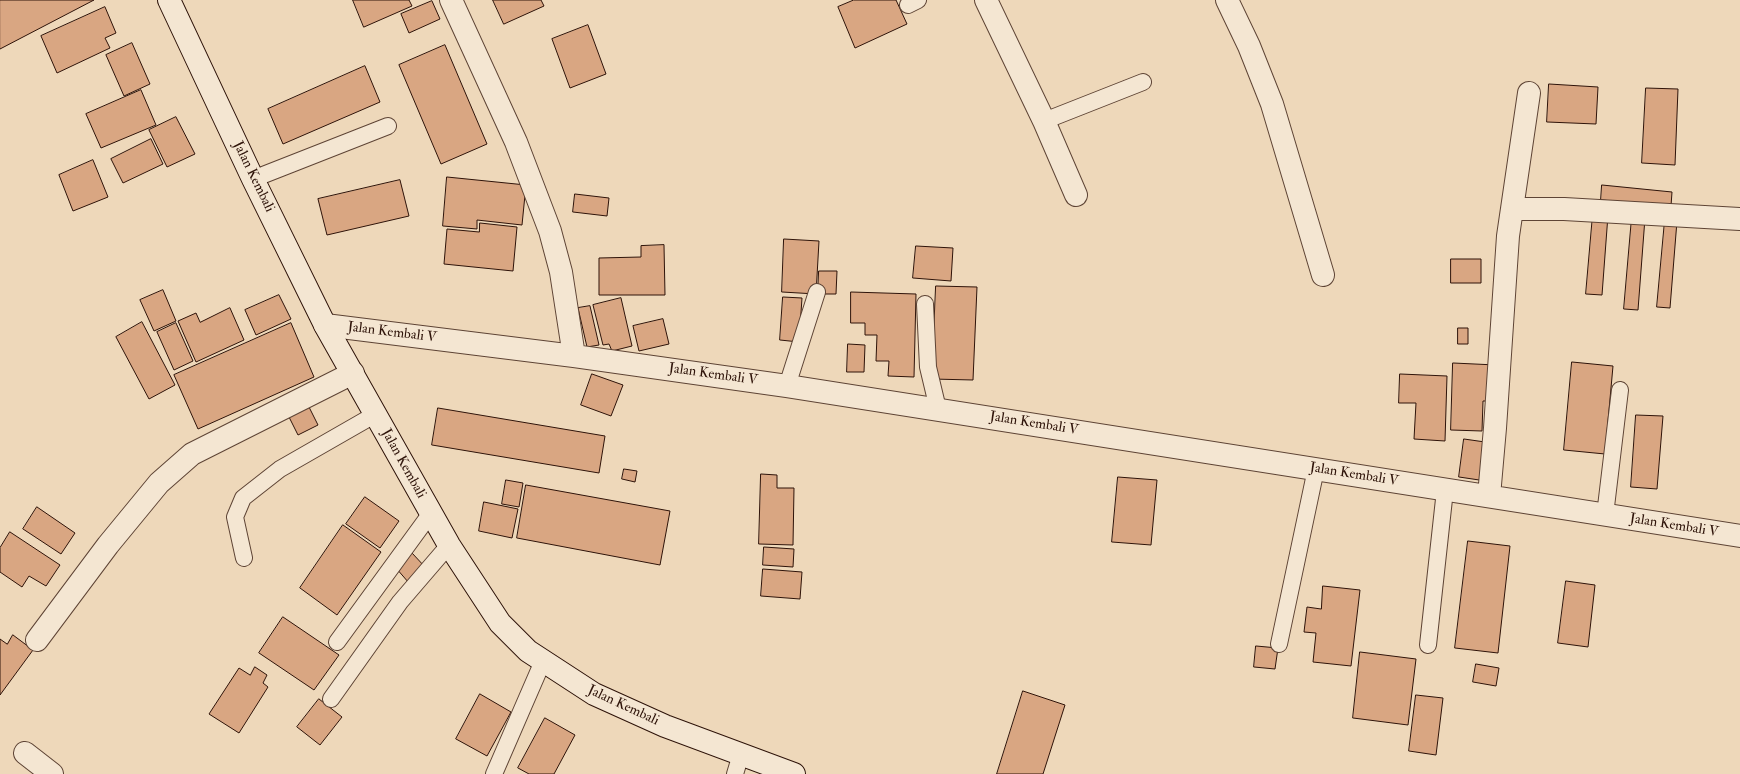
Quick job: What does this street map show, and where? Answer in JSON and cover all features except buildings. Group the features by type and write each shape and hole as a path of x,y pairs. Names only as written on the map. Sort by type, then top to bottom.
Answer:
{"street":[{"name":"Jalan Kembali","path":"169,0 253,179 326,325 449,545 500,623 528,651 594,694 665,726 738,764 794,774"},
{"path":"450,0 516,142 550,231 561,272 574,356"},
{"path":"986,0 1044,121 1076,195"},
{"path":"1227,0 1249,46 1272,104 1323,276"},
{"path":"1489,496 1494,443 1503,296 1512,209 1529,93"},
{"path":"1512,209 1564,209 1740,219"},
{"name":"Jalan Kembali V","path":"326,325 574,356 787,386 1740,536"},
{"path":"37,640 108,545 159,482 192,454 353,373"},
{"path":"25,753 52,774"}],"lane":[{"path":"1044,121 1143,82"},
{"path":"253,179 388,126"},
{"path":"787,386 817,292"},
{"path":"925,304 928,367 938,409"},
{"path":"1605,515 1620,390"},
{"path":"244,558 235,517 243,498 280,469 376,414"},
{"path":"1279,644 1316,469"},
{"path":"1428,645 1445,490"},
{"path":"337,642 431,513"},
{"path":"331,700 400,602 449,545"},
{"path":"494,774 543,661"}]}
